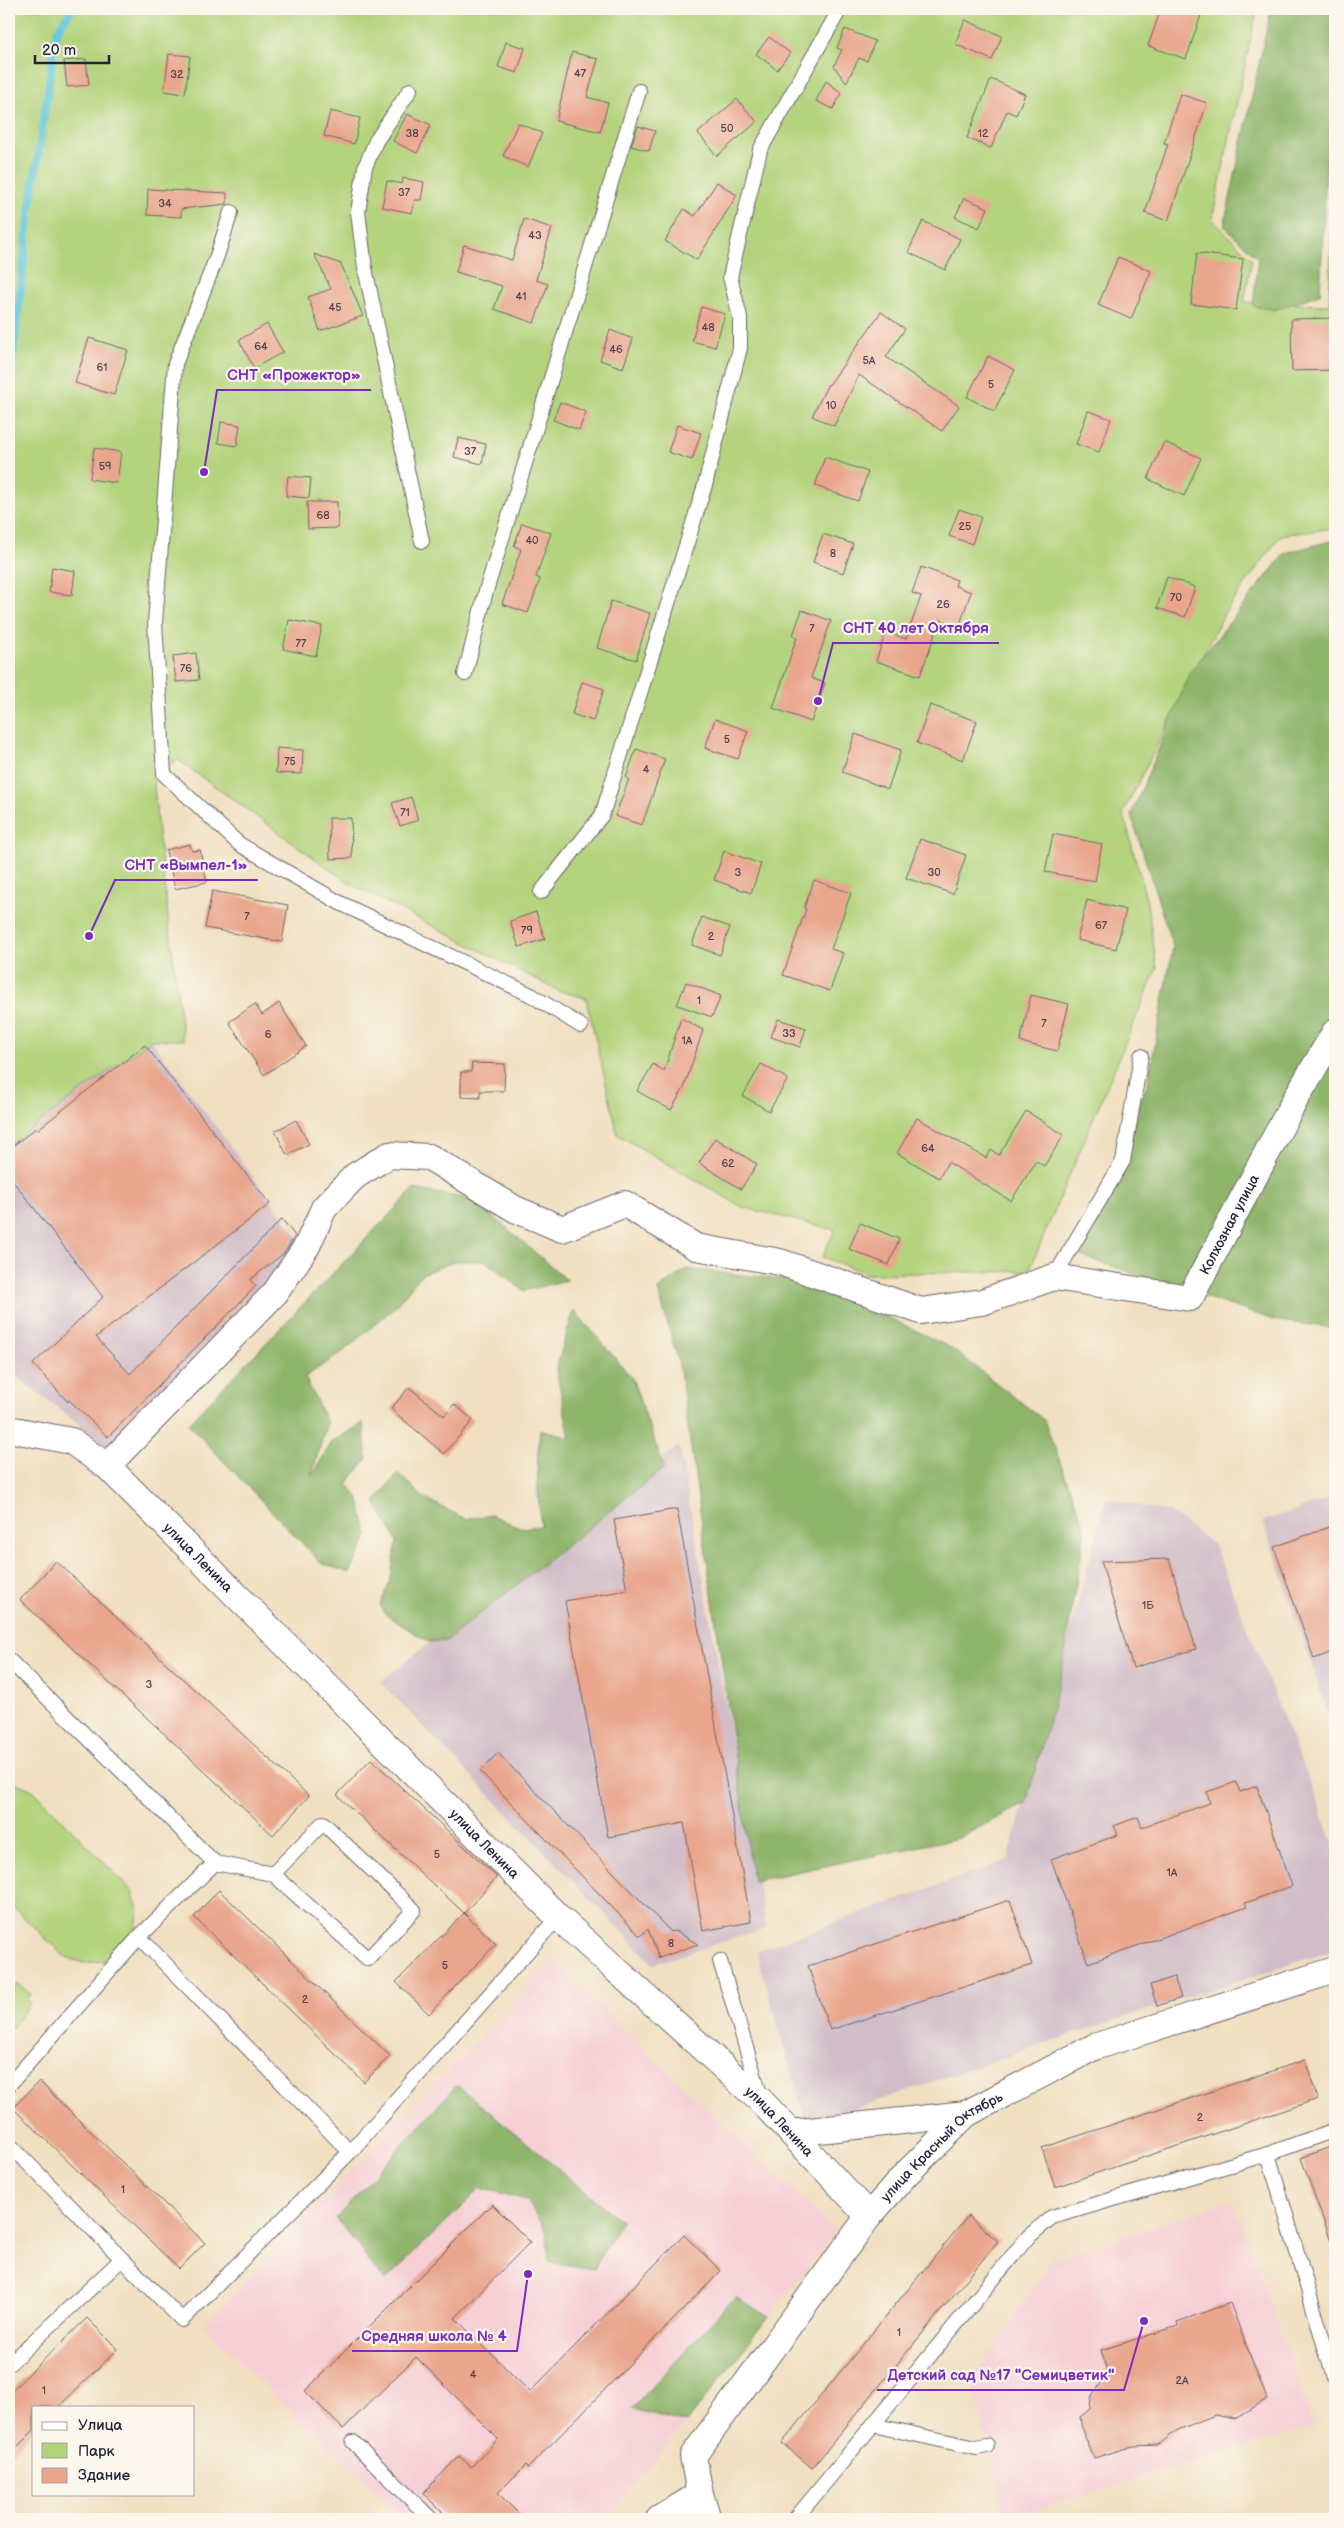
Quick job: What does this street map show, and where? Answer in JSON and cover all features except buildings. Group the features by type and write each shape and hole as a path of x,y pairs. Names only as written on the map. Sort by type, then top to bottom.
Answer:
{"street":[{"name":"Колхозная улица","path":"1054,1277 1190,1298 1295,1100 1335,1032"},
{"path":"107,1466 275,1293 307,1246 324,1208 355,1176 389,1155 429,1157 515,1209 562,1229 626,1204 696,1247 780,1262 921,1311 982,1302 1054,1277"},
{"name":"улица Ленина","path":"9,1429 71,1441 107,1466 558,1916 762,2102 869,2216"},
{"name":"улица Красный Октябрь","path":"708,2519 700,2494 693,2456 869,2216 905,2174 966,2114 1094,2047 1335,1970"},
{"path":"791,2133 966,2114"},
{"path":"658,2519 700,2494"}],"lane":[{"path":"541,892 602,815 705,485 740,348 740,317 730,277 760,150 840,9"},
{"path":"410,90 376,141 365,167 358,212 365,268 422,541"},
{"path":"465,674 486,590 639,91"},
{"path":"231,212 217,256 174,364 155,623 164,774 239,844 340,903 531,995 580,1026"},
{"path":"1054,1277 1123,1161 1141,1056"},
{"path":"9,1660 215,1862 273,1874 368,1958 414,1910 323,1822 273,1874"},
{"path":"9,2085 139,1937 215,1862"},
{"path":"9,2144 182,2320 350,2152 558,1916"},
{"path":"139,1937 350,2152"},
{"path":"720,1961 762,2102"},
{"path":"795,2519 1028,2237 1052,2217 1268,2154 1335,2130"},
{"path":"1268,2154 1335,2381"},
{"path":"9,2364 121,2260"},
{"path":"873,2424 976,2448 987,2446"},
{"path":"353,2442 431,2519"}],"shaded area":[{"path":"151,1040 302,1242 108,1446 9,1371 9,1145"},
{"path":"679,1446 766,1928 653,1964 380,1682"},
{"path":"1335,1497 1335,1735 1263,1521"},
{"path":"1106,1499 1170,1512 1214,1545 1335,1846 1335,1950 1085,2030 807,2125 756,1951 1008,1860"},
{"path":"553,1962 836,2231 686,2423 605,2519 404,2519 203,2326"},
{"path":"1232,2200 1315,2426 1005,2519 972,2381 1051,2260"}],"green space":[{"path":"9,9 1257,9 1212,219 1252,259 1244,302 1329,305 1335,159 1335,528 1281,535 1225,612 1123,812 1147,902 1157,968 1029,1271 868,1274 822,1257 835,1230 742,1207 618,1135 586,998 559,991 349,883 178,760 153,772 158,833 183,1040 151,1040 9,1145"},
{"path":"1271,9 1335,9 1335,154 1327,152 1320,294 1274,310 1253,306 1258,258 1224,226"},
{"path":"1335,540 1335,1328 1277,1321 1081,1256 1148,1082 1173,947 1131,815 1191,671 1285,553"},
{"path":"414,1189 474,1200 567,1280 524,1291 485,1261 456,1261 422,1274 394,1308 344,1351 305,1377 327,1423 311,1477 332,1442 363,1423 367,1459 347,1484 358,1497 368,1536 350,1573 322,1564 188,1424"},
{"path":"686,1269 818,1283 951,1348 1044,1420 1085,1528 1061,1676 1026,1803 959,1838 753,1881 679,1364 658,1290"},
{"path":"574,1310 632,1378 664,1468 446,1641 429,1642 386,1615 380,1605 390,1582 397,1541 375,1502 398,1473 423,1497 465,1519 491,1515 520,1528 541,1526 538,1478 540,1429 570,1438 556,1369"},
{"path":"9,1780 33,1790 132,1891 138,1909 136,1930 104,1961 84,1963 66,1958 9,1903"},
{"path":"17,1984 31,1994 26,2000 30,2003 12,2028 9,2026 9,1988 12,1990"},
{"path":"457,2085 621,2221 594,2269 549,2262 547,2234 527,2200 481,2188 385,2281 336,2218"},
{"path":"735,2297 769,2316 686,2423 632,2409"}],"waterway":[{"path":"9,393 30,208 57,31 72,9"}],"place":[{"name":"СНТ «Прожектор»","path":"204,472"},
{"name":"СНТ 40 лет Октября","path":"818,701"},
{"name":"СНТ «Вымпел-1»","path":"89,936"},
{"name":"Средняя школа № 4","path":"528,2274"},
{"name":"Детский сад №17 \"Семицветик\"","path":"1144,2321"}]}
